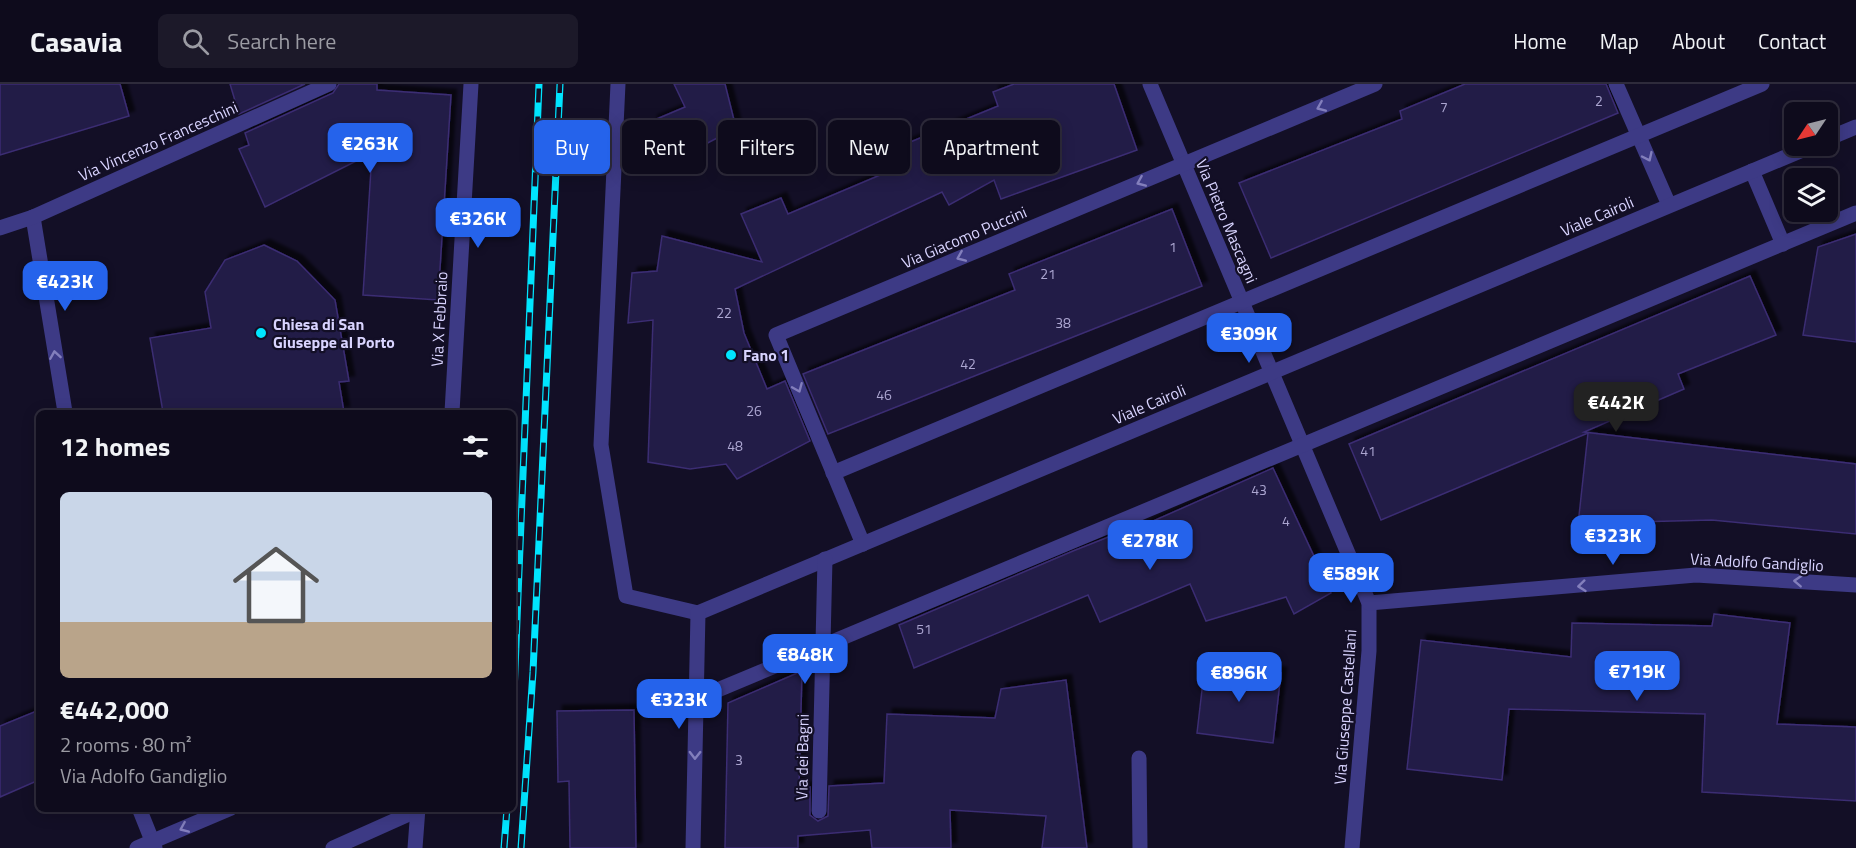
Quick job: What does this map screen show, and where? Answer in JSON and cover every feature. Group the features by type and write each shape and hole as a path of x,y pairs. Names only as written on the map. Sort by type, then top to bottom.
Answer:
{"street":[{"name":"Via Vincenzo Franceschini","path":"0,228 33,217 328,84"},
{"name":"Via X Febbraio","path":"452,410 471,84"},
{"path":"618,84 601,446 626,596 698,612 693,848"},
{"name":"Via Pietro Mascagni","path":"1150,84 1271,372"},
{"name":"Via Giacomo Puccini","path":"863,544 776,335 1375,84"},
{"path":"1616,84 1669,205"},
{"path":"833,473 1762,84"},
{"path":"1838,134 1856,127"},
{"name":"Viale Cairoli","path":"698,612 1788,156"},
{"path":"1752,171 1783,244"},
{"path":"696,699 1856,213"},
{"path":"33,217 65,410"},
{"name":"Via Giuseppe Castellani","path":"1271,372 1369,603 1369,651 1352,848"},
{"name":"Via dei Bagni","path":"819,811 825,560"},
{"name":"Via Adolfo Gandiglio","path":"1369,603 1536,591 1696,575 1856,585"},
{"path":"1139,758 1140,848"},
{"path":"141,812 154,845"},
{"path":"137,848 154,845 223,812"},
{"path":"333,848 411,812"},
{"path":"415,848 418,812"}],"building":[{"path":"0,84 120,84 129,116 0,155"},
{"path":"230,84 305,84 239,114"},
{"path":"339,84 377,84 377,90 451,95 438,300 363,295 372,153 265,207 239,149 249,145 245,133 333,93"},
{"path":"674,84 725,84 734,120 718,120 718,138 706,144 706,120 654,120 685,107"},
{"path":"1014,84 1114,84 1137,150 1001,199 994,180 949,205 942,192 735,289 744,333 767,389 785,381 810,441 737,479 726,464 690,469 648,462 653,320 628,323 632,273 657,271 662,236 762,262 741,214 781,198 788,214 883,174 910,174 910,142 922,137 922,174 1060,174 1060,120 964,120 998,106 993,92"},
{"path":"1465,84 1606,84 1618,113 1271,258 1239,183 1402,119 1400,111"},
{"path":"1172,209 1202,286 828,434 803,374 1015,290 1009,274"},
{"path":"1856,234 1856,342 1803,335 1818,247"},
{"name":"Chiesa di San Giuseppe al Porto","path":"264,245 297,261 335,300 349,381 339,382 344,410 163,410 150,338 211,328 205,292 225,260"},
{"path":"1750,276 1776,335 1678,374 1684,389 1584,432 1856,464 1856,534 1712,520 1634,522 1615,519 1609,530 1577,534 1588,433 1381,520 1349,444"},
{"path":"1273,468 1331,593 1294,614 1286,597 1206,621 1190,584 1100,622 1088,595 914,668 899,625 1073,551 1116,534 1117,537"},
{"path":"1714,614 1790,623 1777,724 1856,727 1856,801 1702,792 1705,714 1509,709 1502,780 1407,769 1421,640 1571,657 1572,623 1712,626"},
{"path":"1205,664 1281,673 1273,743 1197,733"},
{"path":"802,671 799,788 810,787 810,815 818,821 828,816 829,786 884,783 887,714 995,718 1001,689 1066,680 1087,848 1042,848 1046,816 950,810 951,848 872,848 870,830 798,836 798,848 725,848 728,703"},
{"path":"634,710 636,848 570,848 569,781 558,782 557,711"},
{"path":"36,711 36,781 0,797 0,726"}],"railway":[{"path":"516,645 539,84"},
{"path":"521,848 533,672 560,84"},
{"path":"504,848 507,812"}],"place":[{"name":"Chiesa di San Giuseppe al Porto","path":"261,333"},
{"name":"Fano 1","path":"731,355"}]}
